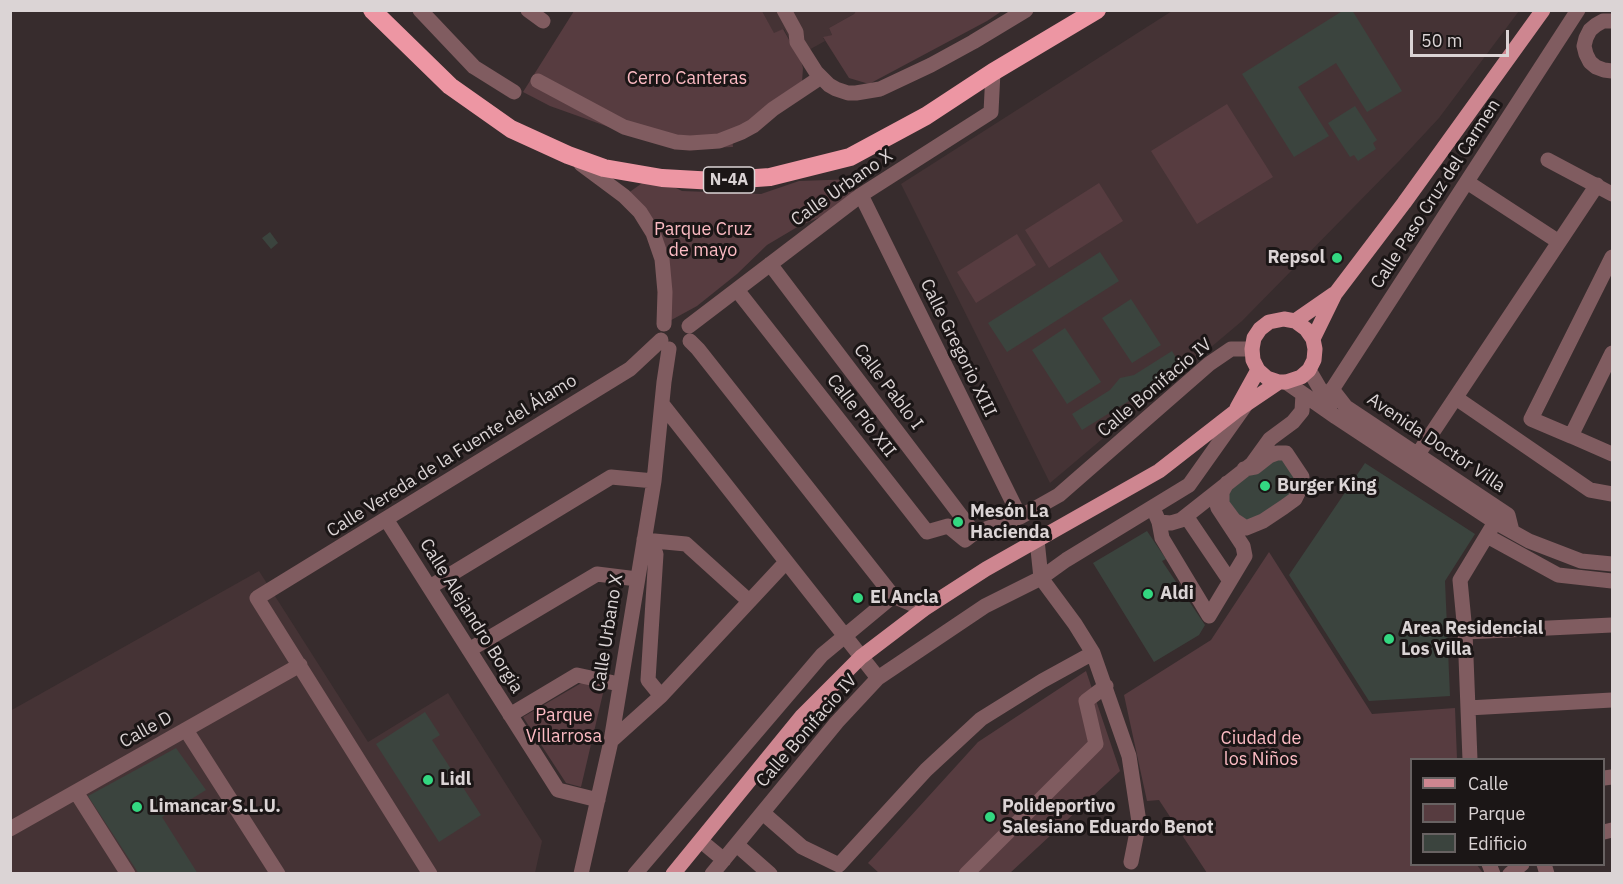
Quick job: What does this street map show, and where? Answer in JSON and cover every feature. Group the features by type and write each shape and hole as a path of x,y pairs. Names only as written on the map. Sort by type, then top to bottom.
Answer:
{"highway":[{"name":"N-4A","path":"372,10 450,86 511,129 568,155 604,168 662,178 715,181 770,177 850,157 926,116 993,72 1097,10"}],"main road":[{"path":"1313,339 1335,294 1404,204 1543,10"},
{"path":"1295,321 1335,294"},
{"path":"673,873 802,716 861,657 924,609 986,569 1159,471 1241,408 1283,382 1301,377 1309,370 1314,360 1313,339 1306,329 1295,321 1284,319 1269,322 1260,329 1254,338 1252,349 1253,360 1258,370 1267,378 1283,382"},
{"path":"1241,408 1258,370"}],"street":[{"path":"420,10 474,67 514,92"},
{"path":"528,10 543,21"},
{"path":"784,10 796,32 797,42 803,53 821,77 836,89 848,93 864,93 880,89 973,42 1026,10"},
{"path":"1575,15 1590,30"},
{"name":"Calle Paso Cruz del Carmen","path":"1329,394 1575,15"},
{"path":"1612,21 1603,21 1590,30 1584,46 1590,62 1596,67 1612,71"},
{"name":"Calle Urbano X","path":"689,334 736,290 861,195 991,112 993,72"},
{"path":"538,81 624,127 676,142 690,143 718,141 742,132 821,77"},
{"path":"568,155 624,195 640,212 653,233 663,260 664,324 660,331 665,344 680,349 689,334"},
{"path":"1548,160 1612,194"},
{"path":"1467,182 1559,242"},
{"path":"1418,454 1597,185"},
{"name":"Calle Gregorio XIII","path":"861,195 1020,517"},
{"path":"1612,257 1531,419 1612,454"},
{"name":"Calle Pablo I","path":"770,264 970,537"},
{"name":"Calle Pío XII","path":"736,290 927,532 948,526 970,537"},
{"path":"664,324 673,319 682,320 698,349 893,596 924,609"},
{"name":"Calle Urbano X","path":"581,873 611,741 654,482 665,344"},
{"name":"Calle Vereda de la Fuente del Álamo","path":"300,665 257,598 630,369 665,344"},
{"name":"Calle Bonifacio IV","path":"970,537 1020,517 1059,495 1209,364 1232,350 1252,349"},
{"path":"1571,436 1607,379 1612,353"},
{"path":"1309,370 1329,394 1336,417"},
{"name":"Avenida Doctor Villa","path":"1283,382 1495,522 1529,541 1581,561 1612,564"},
{"path":"1156,515 1171,523 1181,520 1252,464 1270,440 1293,422 1302,411 1303,394"},
{"name":"Avenida Doctor Villa","path":"1329,394 1508,515 1512,531"},
{"path":"1456,398 1590,490 1612,494"},
{"path":"662,404 878,678"},
{"path":"1041,578 1066,560 1156,515 1189,485 1241,408"},
{"path":"1227,483 1222,492 1222,504 1234,520 1246,528 1263,521 1284,507 1295,499 1300,489 1302,477 1286,453 1269,456 1255,467 1244,469"},
{"path":"430,587 611,477 654,482"},
{"path":"1156,515 1162,538 1209,616 1245,556 1243,546 1218,508 1214,494"},
{"path":"1186,516 1230,581"},
{"name":"Calle Alejandro Borgia","path":"386,519 558,790 598,800"},
{"path":"1470,758 1460,580 1495,522"},
{"path":"1486,536 1558,574 1612,581"},
{"path":"644,540 686,544 749,601"},
{"name":"Calle Urbano X","path":"644,540 656,554 648,680 661,696"},
{"path":"1037,540 1041,578 1093,653 1129,756 1139,822 1131,862"},
{"path":"611,741 661,696 786,562"},
{"path":"469,650 597,574 637,579"},
{"name":"Calle Bonifacio IV","path":"712,873 837,723 878,678 985,606 1041,578"},
{"name":"Calle Bonifacio IV","path":"635,873 822,656 893,596"},
{"path":"1464,632 1612,625"},
{"path":"763,813 802,847 839,865 926,770 981,719 1093,653"},
{"path":"300,665 430,873"},
{"name":"Calle D","path":"10,829 300,665"},
{"path":"510,715 577,675 620,684"},
{"path":"966,873 1096,744 1086,701 1106,686"},
{"path":"1468,708 1612,700"},
{"path":"186,730 278,873"},
{"path":"76,792 128,873"},
{"path":"701,841 724,860"},
{"path":"737,845 770,873"}],"shaded area":[{"path":"762,11 856,11 829,28 832,35 823,38 825,41 798,56 784,29 774,34"},
{"path":"1172,11 1519,11 1439,118 1242,321 1050,483 901,184"},
{"path":"259,571 368,742 448,693 542,841 535,873 11,873 10,711"}],"green space":[{"name":"Cerro Canteras","path":"574,11 762,11 774,33 783,29 801,61 802,82 732,137 733,147 707,148 648,141 550,106 523,92"},
{"path":"856,11 1002,11 869,84 849,78 823,37 832,35 829,28"},
{"path":"1227,104 1273,177 1197,224 1151,151"},
{"name":"Parque Cruz de mayo","path":"652,176 682,191 761,194 799,181 856,179 849,205 799,226 767,245 737,274 697,306 664,324 653,233 624,196"},
{"path":"1099,183 1123,221 1049,268 1025,230"},
{"path":"1017,234 1036,265 976,303 957,272"},
{"name":"Ciudad de los Niños","path":"1269,552 1372,714 1455,708 1457,758 1410,758 1410,866 1478,866 1483,873 1207,873 1159,800 1147,801 1124,695 1211,640"},
{"name":"Polideportivo Salesiano Eduardo Benot","path":"1086,671 1120,771 1010,873 879,873 868,863 978,742"},
{"name":"Parque Villarrosa","path":"583,682 604,689 581,787 566,783 523,717"}],"building":[{"path":"1344,10 1352,10 1402,91 1367,112 1336,63 1298,87 1329,136 1294,157 1242,74"},
{"path":"1355,106 1377,140 1373,143 1376,149 1358,161 1354,155 1350,157 1328,123"},
{"path":"270,232 278,243 271,249 262,238"},
{"path":"1100,252 1119,281 1007,352 988,323"},
{"path":"1131,299 1161,345 1132,363 1102,318"},
{"path":"1065,328 1101,382 1067,404 1032,350"},
{"path":"1172,351 1182,368 1082,430 1072,414 1110,390 1120,378 1134,375"},
{"name":"Burger King","path":"1278,456 1296,474 1291,497 1248,524 1227,502 1225,491"},
{"name":"Area Residencial Los Villa","path":"1365,463 1475,534 1445,581 1450,696 1369,701 1289,575"},
{"name":"Aldi","path":"1147,531 1166,559 1162,561 1205,625 1199,635 1154,662 1093,563"},
{"name":"Lidl","path":"425,712 440,735 432,740 481,815 439,842 376,744"},
{"name":"Limancar S.L.U.","path":"176,748 206,790 162,817 198,874 139,874 88,796"}],"place":[{"name":"Repsol","path":"1337,258"},
{"name":"Burger King","path":"1265,486"},
{"name":"Mesón La Hacienda","path":"958,522"},
{"name":"Aldi","path":"1148,594"},
{"name":"El Ancla","path":"858,598"},
{"name":"Area Residencial Los Villa","path":"1389,639"},
{"name":"Lidl","path":"428,780"},
{"name":"Limancar S.L.U.","path":"137,807"},
{"name":"Polideportivo Salesiano Eduardo Benot","path":"990,817"}]}
